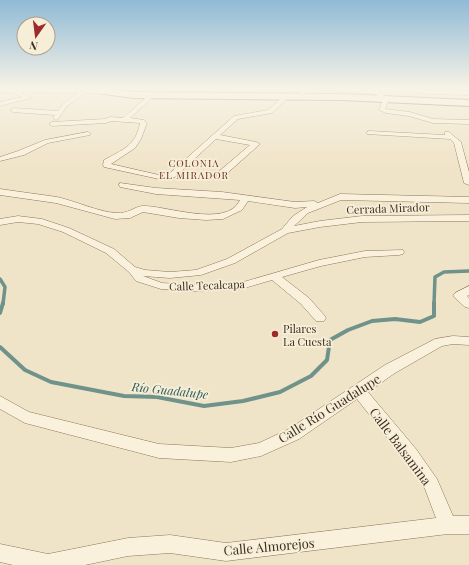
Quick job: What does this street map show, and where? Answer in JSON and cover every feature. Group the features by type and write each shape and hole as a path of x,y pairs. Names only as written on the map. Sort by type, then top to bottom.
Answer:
{"street":[{"path":"58,114 52,124 125,119 144,123 131,149 113,158 107,162 107,165 159,178 172,175 214,136 239,116 252,114"},
{"path":"125,119 130,114"},
{"path":"411,114 433,121 469,122"},
{"path":"433,121 457,142 460,148 466,180 468,183"},
{"path":"369,133 452,137"},
{"path":"0,160 21,153 47,141 88,134"},
{"path":"214,136 256,144 220,175"},
{"path":"123,185 156,191 245,198 295,205 316,204 343,197 469,200"},
{"path":"0,192 57,200 115,216 130,215 142,209 179,215 206,217 224,216 242,205 245,198"},
{"path":"131,269 144,273 170,275 197,273 231,261 284,231 305,210 343,197"},
{"name":"Cerrada Mirador","path":"284,231 320,224 362,219 469,218"},
{"name":"Calle Tecalcapa","path":"0,222 18,219 39,221 66,230 110,251 140,279 161,286 194,288 241,286 319,263 365,254 399,252"},
{"path":"275,277 305,301 320,318"},
{"path":"464,293 469,304"},
{"name":"Calle Río Guadalupe","path":"0,402 25,417 159,452 231,455 261,449 294,434 360,391 390,369 439,342 453,340 469,341"},
{"name":"Calle Balsamina","path":"360,391 410,454 431,484 448,525"},
{"name":"Calle Almorejos","path":"0,553 48,563 128,547 170,544 226,552 323,542 448,525 469,525"}],"waterway":[{"name":"Río Guadalupe","path":"434,304 435,277 444,272 469,271"},
{"name":"Río Guadalupe","path":"0,279 5,287 3,304"},
{"name":"Río Guadalupe","path":"0,313 3,303"},
{"name":"Río Guadalupe","path":"0,347 25,370 51,382 124,396 157,397 204,406 243,401 280,392 311,376 327,360 330,340 348,330 372,321 395,319 420,322 434,316 434,304"}],"place":[{"name":"Pilares La Cuesta","path":"275,334"}],"district":[{"name":"COLONIA EL MIRADOR","path":"194,168"}]}
